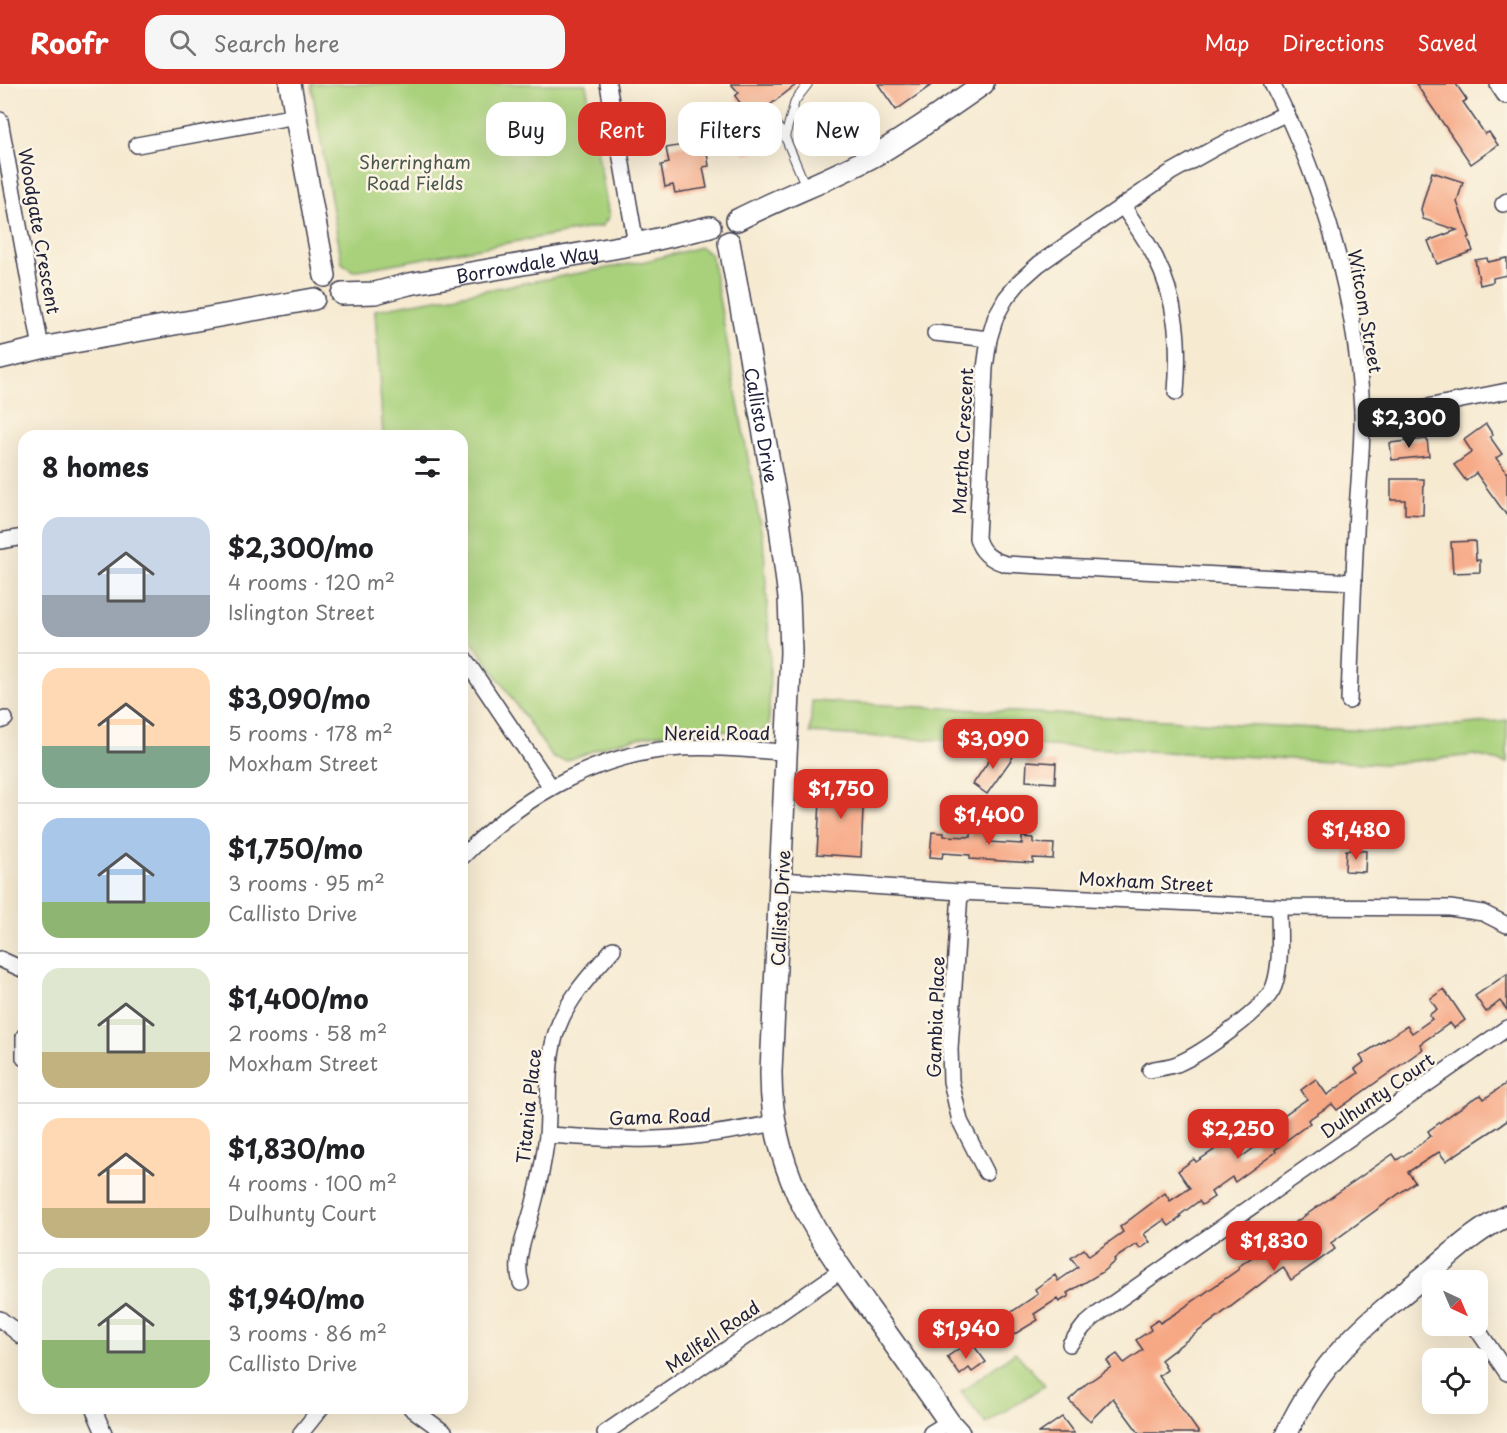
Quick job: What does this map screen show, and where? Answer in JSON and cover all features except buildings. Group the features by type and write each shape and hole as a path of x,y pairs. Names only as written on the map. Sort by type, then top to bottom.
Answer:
{"street":[{"path":"290,84 325,276"},
{"path":"608,84 636,244"},
{"name":"Borrowdale Way","path":"0,358 41,348 314,299 320,305 329,306 338,302 342,294 375,293 636,244 710,227 713,218 721,213 730,214 737,220 878,153 983,84"},
{"name":"Witcom Street","path":"1272,84 1287,113 1318,190 1339,257 1354,333 1362,412 1349,701"},
{"path":"1501,84 1507,93"},
{"name":"Martha Crescent","path":"1287,113 1200,155 1122,206 1039,264 1021,280 1000,308 990,339 985,368 976,532 981,548 992,559 1005,564 1354,582"},
{"path":"137,146 296,116"},
{"name":"Woodgate Crescent","path":"0,120 5,180 41,348"},
{"path":"1122,206 1154,255 1172,301 1178,340 1176,392"},
{"path":"710,227 712,236 716,240 729,242 739,233 737,220"},
{"name":"Callisto Drive","path":"729,242 785,560 791,652 771,1071 771,1096 775,1123 784,1159 798,1198 816,1231 946,1429"},
{"path":"325,276 338,281 342,294"},
{"path":"314,299 312,294 314,284 325,276"},
{"path":"935,333 990,339"},
{"path":"1362,412 1422,408 1507,391"},
{"path":"0,541 18,538"},
{"path":"468,664 551,787"},
{"name":"Nereid Road","path":"468,851 502,820 551,787 605,764 667,749 697,747 787,752"},
{"name":"Moxham Street","path":"781,880 960,892 1280,907 1460,909 1483,913 1507,925"},
{"name":"Gambia Place","path":"960,892 950,1049 951,1081 960,1121 986,1172"},
{"path":"1150,1070 1172,1065 1191,1057 1265,1002 1276,978 1280,907"},
{"name":"Titania Place","path":"521,1283 518,1272 547,1135 550,1065 559,1026 579,990 613,949"},
{"path":"0,959 18,967"},
{"name":"Dulhunty Court","path":"1070,1344 1084,1326 1100,1312 1507,1028"},
{"name":"Gama Road","path":"547,1135 633,1139 676,1138 721,1134 775,1123"},
{"path":"1443,1270 1479,1231 1507,1216"},
{"name":"Mellfell Road","path":"605,1433 842,1270"},
{"path":"1287,1433 1312,1386 1337,1353 1378,1314 1422,1285"},
{"path":"0,1319 18,1333"},
{"path":"1482,1336 1507,1373"},
{"path":"96,1414 104,1433"},
{"path":"301,1433 316,1414"},
{"path":"419,1414 445,1433"}],"lane":[{"path":"784,137 795,101 808,84"},
{"path":"782,134 806,189"}],"green space":[{"name":"Sherringham Road Fields","path":"311,84 586,84 589,102 578,102 578,156 598,156 609,217 602,226 353,271 342,263"},
{"path":"701,247 711,254 764,547 770,658 769,725 759,733 711,730 656,734 611,744 566,761 553,758 468,635 468,430 383,430 375,310 646,261"},
{"path":"812,701 1387,732 1507,720 1507,763 1475,755 1384,764 810,733"},
{"path":"1015,1352 1045,1385 986,1424 961,1392"}]}
